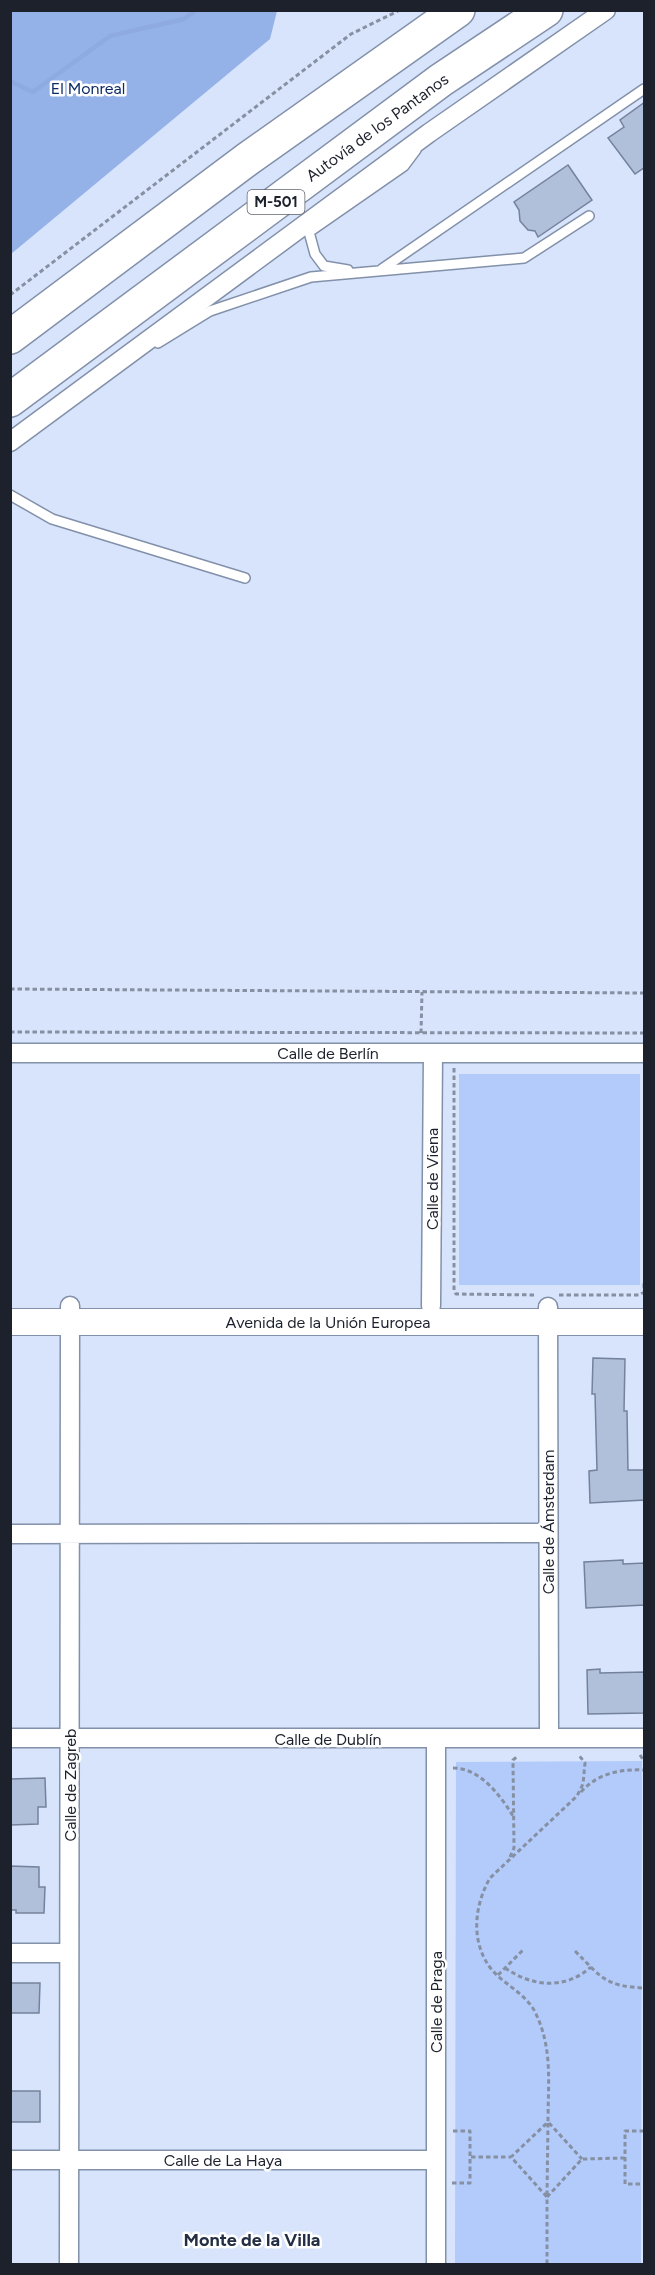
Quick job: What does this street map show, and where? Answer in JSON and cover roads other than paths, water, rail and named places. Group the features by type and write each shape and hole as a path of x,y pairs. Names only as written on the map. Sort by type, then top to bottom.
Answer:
{"highway":[{"name":"M-501","path":"10,337 249,158 458,10"},
{"name":"Autovía de los Pantanos","path":"10,400 441,80 546,10"}],"street":[{"path":"10,442 429,133 606,10"},
{"name":"Calle de Berlín","path":"10,1053 645,1053"},
{"name":"Calle de Viena","path":"431,1306 433,1053"},
{"name":"Avenida de la Unión Europea","path":"10,1306 70,1314 549,1305 645,1322"},
{"name":"Calle de Ámsterdam","path":"549,1305 549,1738"},
{"name":"Avenida de la Unión Europea","path":"10,1322 70,1314 431,1306 645,1307"},
{"name":"Calle de Zagreb","path":"69,2265 70,1314"},
{"path":"10,1534 548,1533"},
{"name":"Calle de Dublín","path":"10,1738 549,1738 577,1746 645,1738"},
{"name":"Calle de Praga","path":"436,1739 436,2160 445,2180 436,2265"},
{"path":"10,1953 68,1953"},
{"name":"Calle de La Haya","path":"10,2160 436,2160"}],"lane":[{"path":"380,271 645,89"},
{"path":"359,273 324,266 315,254 309,232 404,166 429,133"},
{"path":"78,392 210,311 311,276 524,258 589,216"},
{"path":"10,495 52,519 245,578"}],"waterway":[{"path":"10,81 33,92 110,36 184,19 196,10"}],"district":[{"name":"Monte de la Villa","path":"252,2240"}],"park label":[{"name":"El Monreal","path":"88,88"}]}
